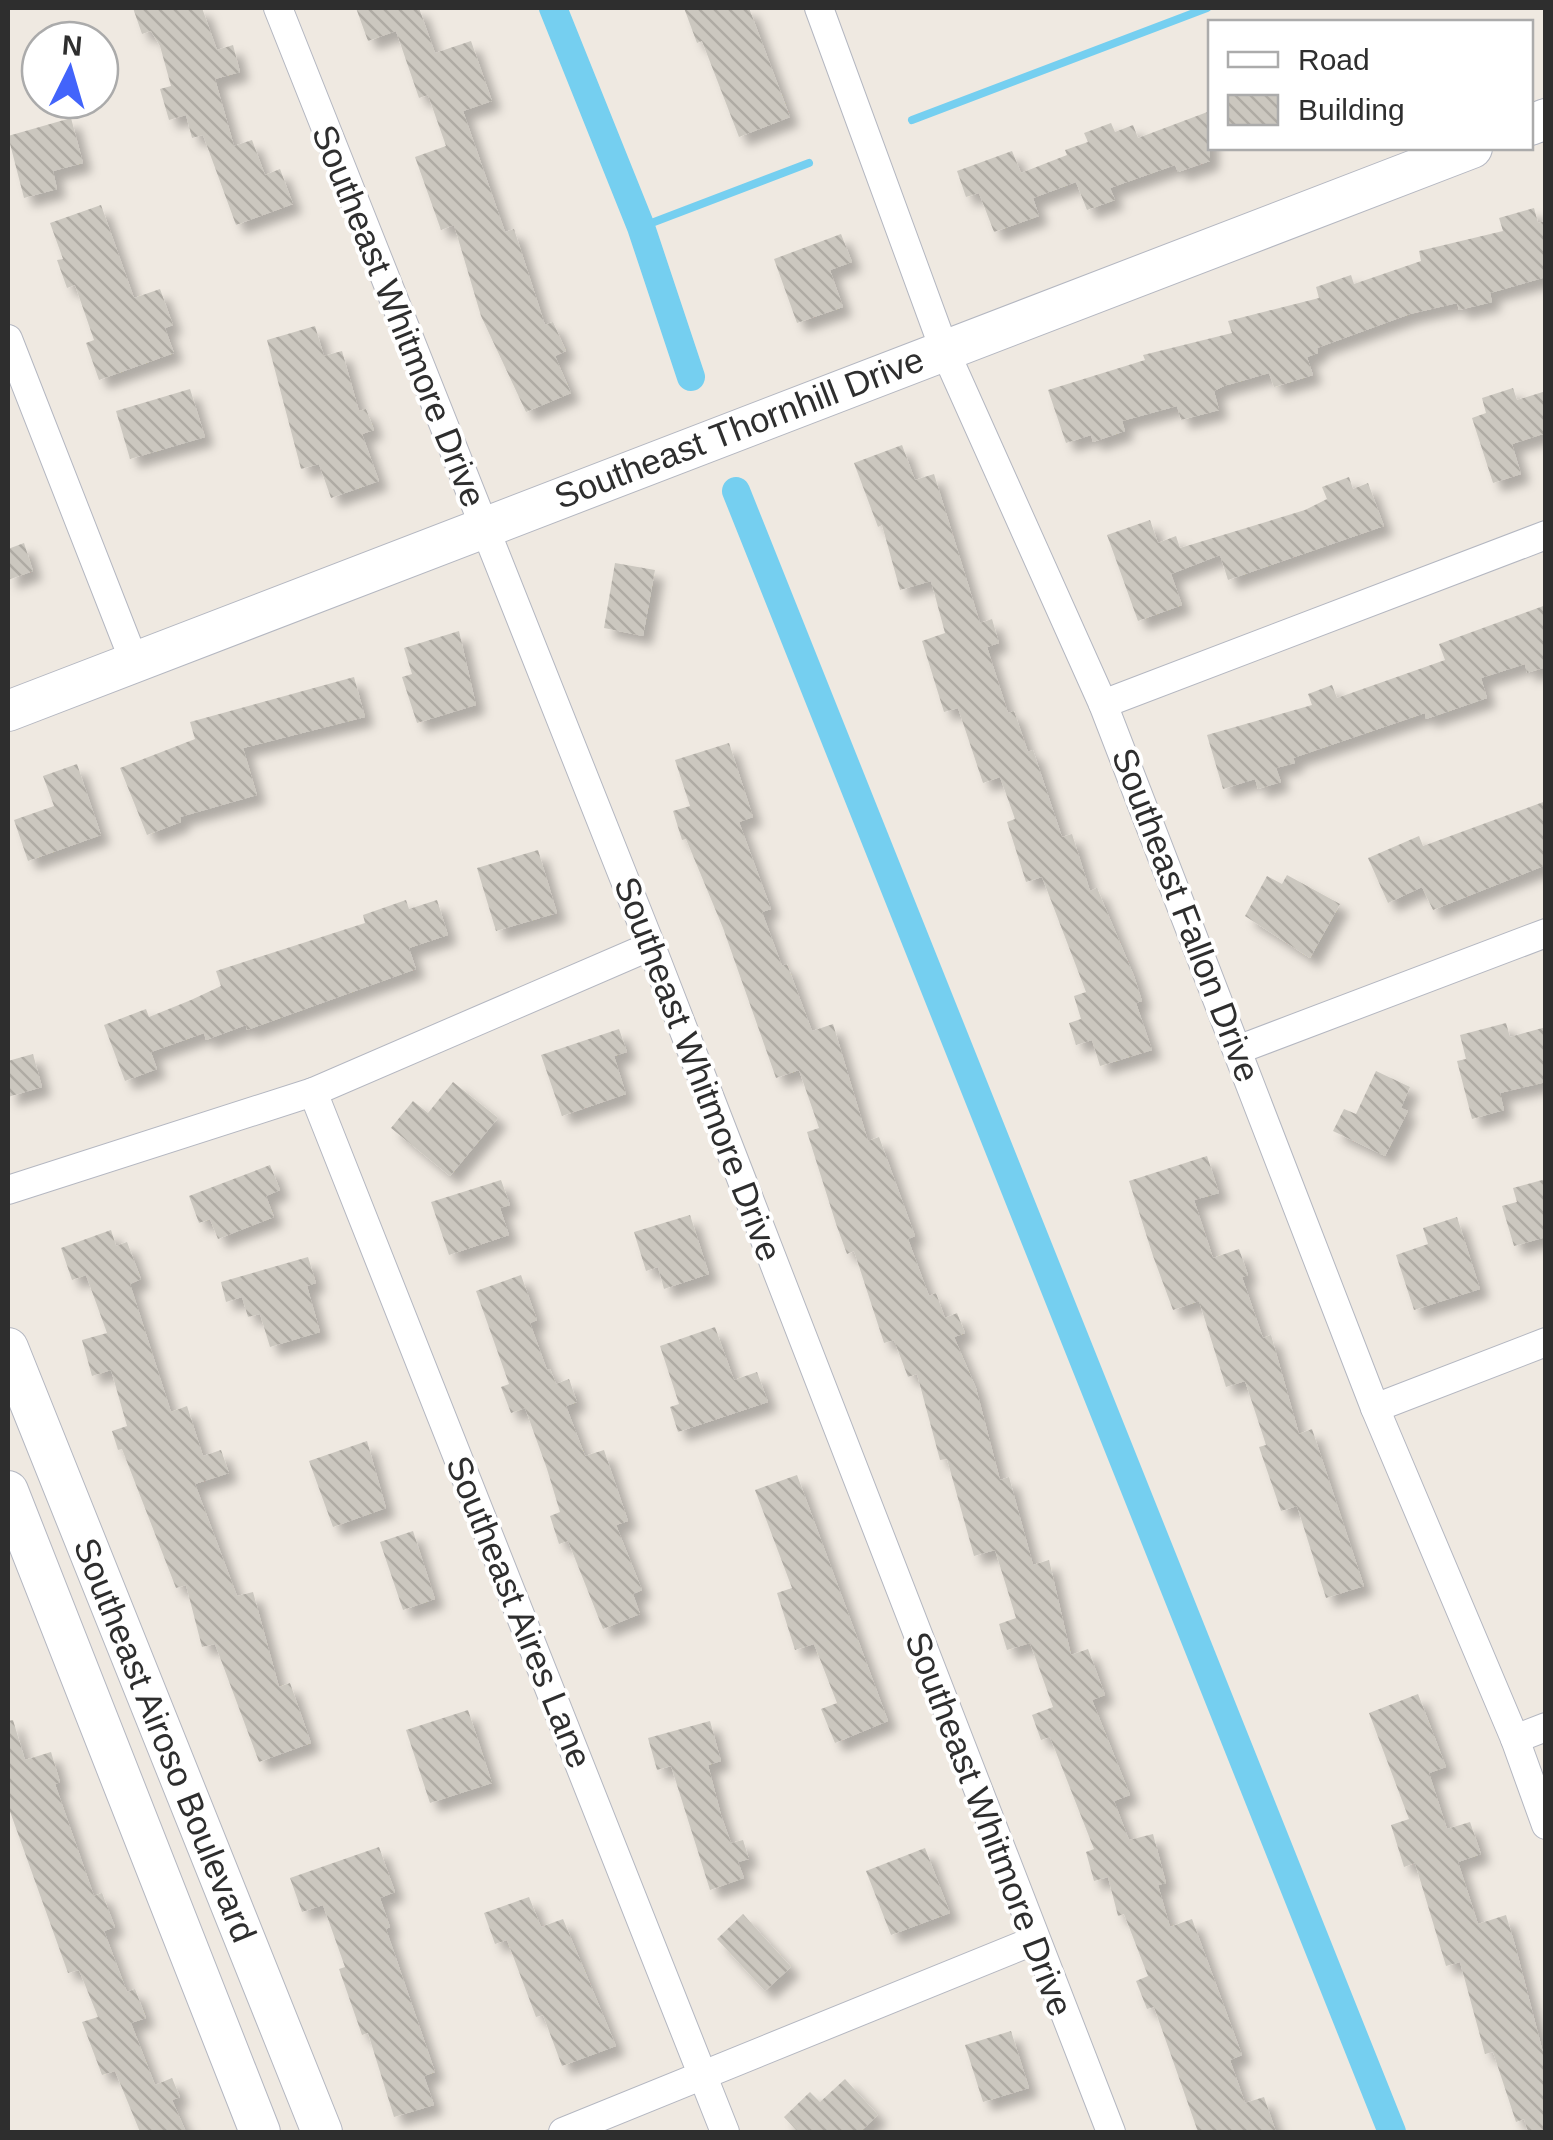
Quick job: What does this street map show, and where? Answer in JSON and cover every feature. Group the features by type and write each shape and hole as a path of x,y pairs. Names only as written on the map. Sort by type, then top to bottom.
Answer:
{"street":[{"name":"Southeast Whitmore Drive","path":"278,8 651,946 1033,1941 1111,2132"},
{"name":"Southeast Fallon Drive","path":"819,8 944,348 1103,704 1240,1050 1375,1408 1515,1739 1546,1826"},
{"name":"Southeast Thornhill Drive","path":"8,711 1467,150"},
{"path":"8,339 134,662"},
{"path":"1103,704 1546,535"},
{"path":"1240,1050 1546,934"},
{"path":"8,1190 313,1092 651,946"},
{"name":"Southeast Aires Lane","path":"313,1092 725,2132"},
{"path":"1375,1408 1546,1342"},
{"name":"Southeast Airoso Boulevard","path":"8,1348 322,2132"},
{"name":"Southeast Airoso Boulevard","path":"8,1491 260,2132"},
{"path":"1515,1739 1546,1728"},
{"path":"562,2132 1033,1941"}],"building":[{"path":"133,8 202,8 217,50 233,45 240,72 215,79 234,146 252,140 265,175 280,169 293,204 236,225 203,135 192,138 186,115 169,120 160,89 171,86 160,46 151,31 142,34"},
{"path":"356,8 419,8 435,53 471,41 492,101 463,111 505,232 514,229 545,325 553,322 566,351 555,356 571,393 526,412 481,316 454,225 441,230 415,157 446,146 428,95 419,98 396,31 368,41"},
{"path":"684,8 749,8 790,117 739,137 702,41 697,43"},
{"path":"1208,112 1210,161 1178,172 1175,165 1110,188 1115,200 1087,210 1076,182 1033,198 1039,216 994,232 979,193 966,197 957,171 1012,151 1021,173 1067,155 1065,150 1088,142 1084,133 1111,123 1115,132 1133,125 1138,138"},
{"path":"72,120 83,163 53,171 57,189 24,198 8,136"},
{"path":"101,205 134,298 160,289 173,325 165,328 174,353 99,380 86,343 94,340 75,285 67,288 57,260 63,259 50,223"},
{"path":"1534,208 1538,223 1546,221 1546,277 1490,293 1492,302 1459,310 1457,303 1410,314 1317,348 1318,353 1307,357 1313,375 1274,387 1269,373 1224,386 1214,391 1219,410 1181,420 1177,406 1122,421 1125,431 1093,442 1091,435 1066,443 1048,390 1145,360 1143,355 1232,333 1228,321 1319,298 1316,287 1351,275 1354,284 1421,261 1419,251 1503,231 1499,218"},
{"path":"841,234 852,262 830,270 843,307 797,323 774,259"},
{"path":"315,326 324,356 342,351 359,411 366,409 374,430 362,434 379,481 331,498 319,464 301,469 267,340"},
{"path":"1513,388 1517,400 1546,391 1546,433 1512,444 1521,474 1493,483 1472,418 1486,413 1482,398"},
{"path":"190,389 205,437 130,459 116,411"},
{"path":"902,445 915,480 934,474 980,623 992,619 999,643 987,647 1008,713 1014,711 1028,752 1033,750 1062,837 1072,834 1090,891 1097,888 1134,976 1142,1001 1136,1003 1152,1050 1100,1066 1092,1040 1076,1045 1069,1023 1081,1019 1074,996 1086,992 1042,877 1026,882 1007,822 1015,819 1000,777 983,783 958,708 944,712 922,641 945,633 931,581 900,590 882,525 878,527 854,463"},
{"path":"1349,477 1353,489 1368,483 1384,526 1228,580 1220,555 1171,574 1182,605 1138,621 1107,535 1150,520 1158,543 1176,536 1180,548 1305,510 1327,499 1322,487"},
{"path":"24,543 33,571 8,580 8,549"},
{"path":"615,563 655,570 643,636 604,628"},
{"path":"1546,605 1546,667 1527,673 1525,664 1481,678 1487,698 1426,719 1425,713 1293,758 1295,763 1276,768 1281,782 1258,789 1255,779 1223,789 1207,735 1312,705 1308,694 1332,685 1337,698 1445,660 1439,644"},
{"path":"459,631 476,705 417,723 402,677 412,674 404,648"},
{"path":"354,677 365,717 243,748 257,795 180,817 181,822 147,835 120,768 195,739 190,722"},
{"path":"729,743 753,817 739,822 771,909 762,912 782,966 787,964 812,1031 833,1024 868,1141 879,1137 915,1236 908,1239 929,1296 936,1293 945,1318 957,1313 965,1333 954,1337 976,1388 1000,1480 1009,1477 1033,1565 1049,1560 1071,1655 1088,1649 1105,1695 1092,1700 1130,1795 1114,1801 1129,1840 1153,1834 1166,1883 1158,1885 1170,1927 1192,1919 1242,2055 1230,2060 1245,2103 1264,2097 1276,2132 1198,2132 1154,2007 1147,2009 1136,1981 1148,1976 1124,1914 1118,1916 1108,1877 1094,1881 1086,1852 1094,1849 1050,1737 1041,1740 1032,1715 1053,1707 1030,1643 1007,1650 999,1624 1016,1618 995,1550 974,1556 947,1459 940,1460 917,1374 908,1377 894,1340 884,1343 854,1251 847,1254 836,1224 807,1132 819,1128 799,1070 776,1078 723,928 686,839 682,840 673,811 690,806 675,760"},
{"path":"77,764 101,835 28,861 14,820 54,806 43,776"},
{"path":"1546,801 1546,865 1433,910 1422,887 1388,903 1368,858 1419,836 1423,846"},
{"path":"538,850 557,913 496,931 477,868"},
{"path":"1287,875 1340,904 1310,958 1245,916 1267,876 1282,884"},
{"path":"406,900 409,909 437,900 448,935 409,948 416,969 247,1030 246,1025 206,1040 204,1033 151,1052 157,1069 125,1081 104,1025 146,1009 149,1017 191,1000 221,986 216,971 365,923 363,915"},
{"path":"1506,1023 1510,1037 1546,1027 1546,1082 1500,1093 1504,1110 1472,1119 1457,1061 1466,1059 1460,1035"},
{"path":"619,1029 627,1052 614,1056 626,1094 562,1116 541,1055"},
{"path":"33,1054 42,1087 8,1097 8,1061"},
{"path":"1376,1071 1410,1087 1401,1108 1408,1111 1385,1156 1333,1131 1344,1109 1356,1114"},
{"path":"453,1082 498,1118 450,1176 391,1128 413,1101 428,1113"},
{"path":"1207,1156 1219,1193 1194,1200 1213,1258 1239,1249 1248,1275 1242,1277 1263,1338 1271,1335 1299,1434 1312,1429 1364,1586 1326,1598 1297,1506 1281,1511 1259,1447 1266,1445 1245,1381 1226,1387 1199,1301 1173,1310 1153,1256 1129,1181"},
{"path":"270,1165 280,1190 266,1196 274,1217 218,1239 210,1219 199,1223 189,1196"},
{"path":"1546,1179 1546,1237 1514,1246 1502,1206 1517,1202 1513,1188"},
{"path":"501,1180 510,1205 500,1208 509,1235 449,1255 431,1202"},
{"path":"690,1215 709,1274 664,1289 658,1267 646,1271 634,1232"},
{"path":"1457,1217 1480,1289 1414,1310 1396,1255 1428,1244 1423,1228"},
{"path":"111,1230 116,1246 127,1242 141,1279 130,1284 171,1412 187,1406 203,1456 221,1450 229,1473 195,1484 237,1596 253,1592 279,1687 290,1683 311,1743 259,1762 215,1644 202,1647 186,1585 176,1588 122,1449 118,1450 112,1431 127,1426 111,1370 92,1376 82,1340 107,1333 86,1275 72,1280 61,1248"},
{"path":"308,1257 316,1283 307,1286 320,1332 270,1347 260,1314 248,1317 242,1297 226,1302 221,1282"},
{"path":"521,1275 537,1320 530,1323 547,1370 550,1369 556,1384 569,1379 577,1402 566,1406 585,1456 604,1450 628,1521 616,1525 642,1590 633,1594 640,1614 603,1629 568,1541 559,1544 550,1516 560,1512 547,1469 525,1408 511,1413 501,1387 509,1384 476,1291"},
{"path":"715,1327 734,1380 757,1372 768,1402 678,1432 670,1407 679,1404 660,1346"},
{"path":"367,1441 386,1508 333,1527 309,1461"},
{"path":"797,1475 888,1721 835,1743 821,1709 837,1703 814,1644 795,1650 777,1593 792,1588 755,1490"},
{"path":"413,1531 435,1599 403,1610 380,1542"},
{"path":"1418,1694 1446,1767 1429,1773 1447,1829 1470,1822 1481,1854 1458,1862 1478,1924 1506,1915 1515,1945 1546,2064 1546,2132 1528,2132 1524,2119 1516,2122 1493,2052 1485,2054 1460,1962 1446,1966 1415,1863 1404,1867 1391,1825 1409,1819 1369,1713"},
{"path":"468,1710 492,1783 430,1803 406,1730"},
{"path":"13,1720 25,1760 51,1752 60,1782 55,1784 94,1896 102,1893 115,1927 104,1931 127,1992 135,1989 146,2018 131,2023 155,2085 172,2078 180,2097 172,2100 186,2132 140,2132 115,2071 102,2075 82,2022 98,2017 79,1970 68,1973 8,1806 8,1721"},
{"path":"710,1721 721,1761 708,1765 721,1815 731,1843 743,1840 749,1859 738,1862 744,1878 710,1890 671,1766 657,1770 648,1738"},
{"path":"379,1847 395,1892 380,1898 390,1927 386,1929 435,2072 424,2076 434,2105 394,2117 368,2033 362,2035 339,1969 345,1967 323,1905 302,1912 290,1878"},
{"path":"925,1848 950,1913 891,1935 866,1871"},
{"path":"529,1897 541,1927 563,1919 616,2046 562,2066 543,2015 536,2017 507,1940 495,1944 484,1913"},
{"path":"743,1914 791,1967 765,1991 717,1939"},
{"path":"1011,2031 1029,2088 983,2102 965,2045"},
{"path":"845,2079 878,2115 860,2132 798,2132 784,2117 810,2092 820,2102"}],"waterway":[{"path":"553,8 641,227 691,377"},
{"path":"912,120 1207,8"},
{"path":"641,227 809,163"},
{"path":"736,491 1392,2132"}]}
